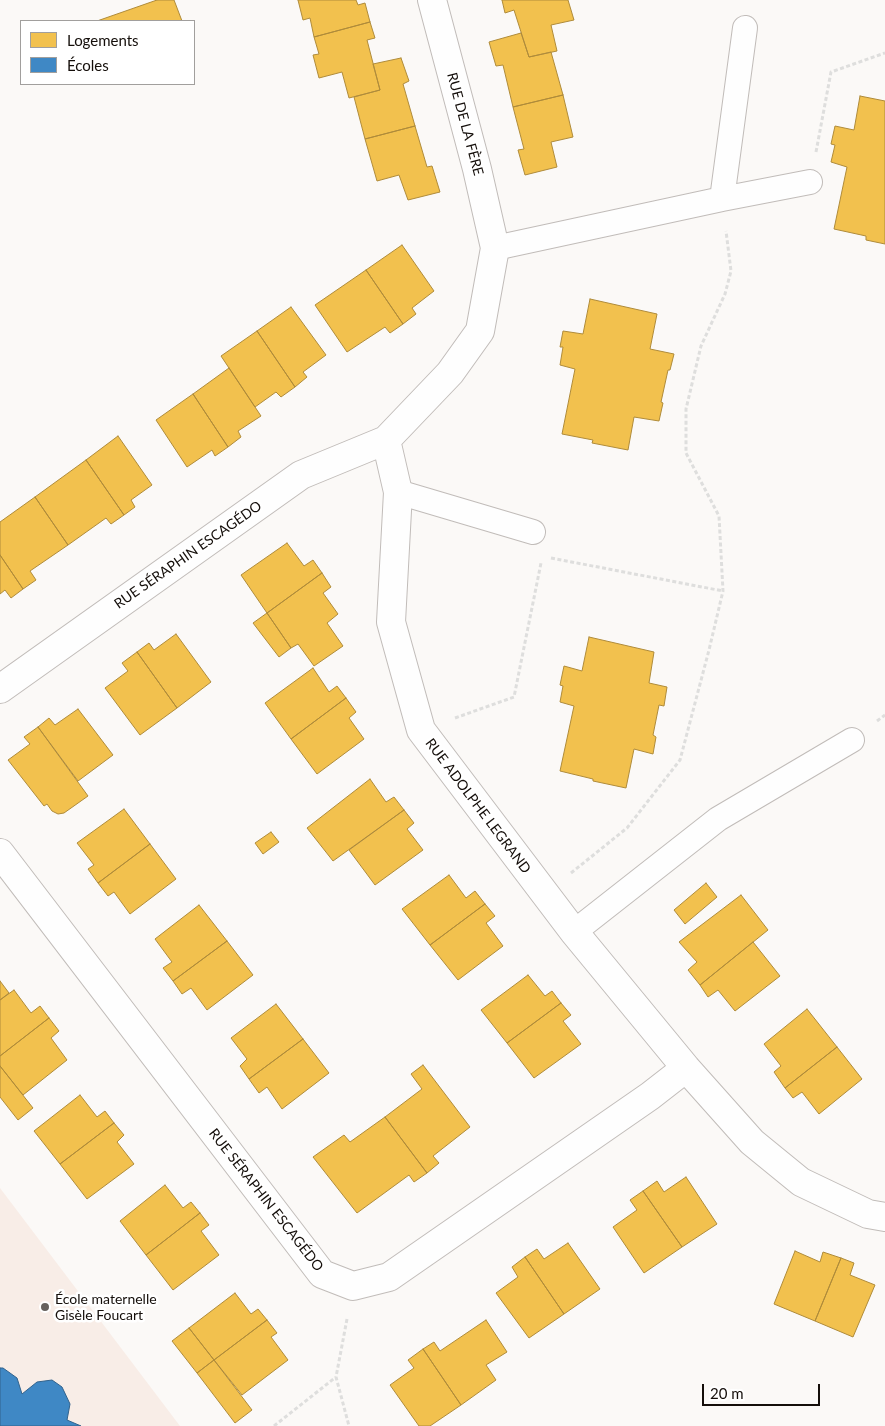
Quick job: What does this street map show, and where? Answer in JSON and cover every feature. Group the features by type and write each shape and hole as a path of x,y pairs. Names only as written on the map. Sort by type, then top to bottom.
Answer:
{"street":[{"name":"RUE DE LA FÈRE","path":"432,0 477,169 495,248"},
{"path":"386,440 450,373 480,331 495,248"},
{"name":"RUE ADOLPHE LEGRAND","path":"386,440 398,492 391,622 420,730 574,932 686,1068 752,1142 801,1182 868,1214 885,1217"},
{"name":"RUE SÉRAPHIN ESCAGÉDO","path":"0,689 301,475 386,440"},
{"name":"RUE SÉRAPHIN ESCAGÉDO","path":"0,853 322,1274 353,1286"},
{"path":"353,1286 389,1277 650,1096 686,1068"}],"lane":[{"path":"722,199 745,28"},
{"path":"495,248 810,182"},
{"path":"398,492 532,532"},
{"path":"574,932 718,818 852,740"}],"path":[{"path":"810,182 832,72 885,53"},
{"path":"545,894 627,828 680,760 709,650 723,590 719,516 686,453 686,410 700,346 724,294 731,272 722,199"},
{"path":"420,730 514,697 543,556 723,590"},
{"path":"349,1426 336,1377 353,1286"},
{"path":"274,1426 336,1377"}],"shaded area":[{"name":"École maternelle Gisèle Foucart","path":"0,1188 180,1426 0,1426"}],"building: Logements":[{"path":"157,0 174,0 182,20 100,20"},
{"path":"298,0 356,0 358,5 365,3 370,22 314,37 310,18 303,20"},
{"path":"502,0 568,0 574,20 551,25 557,51 529,57 514,10 505,13"},
{"path":"370,22 375,38 367,40 380,90 349,98 342,72 319,78 313,55 319,54 314,37"},
{"path":"521,33 529,57 551,52 563,95 513,107 503,65 496,66 489,42"},
{"path":"401,58 409,81 403,84 415,126 365,139 354,97 380,90 373,64"},
{"path":"563,95 573,137 551,142 557,167 525,175 518,150 524,149 513,107"},
{"path":"860,96 885,101 885,244 866,240 866,236 834,229 847,167 831,162 835,145 831,144 835,126 854,130"},
{"path":"415,126 427,167 432,166 440,192 408,200 399,175 377,181 365,139"},
{"path":"402,245 434,291 412,308 416,314 403,324 366,270"},
{"path":"366,270 403,324 390,333 385,327 347,352 315,305"},
{"path":"590,299 657,314 650,349 674,354 670,370 668,370 659,421 634,417 628,450 592,443 593,440 562,434 575,369 560,365 563,347 560,347 563,331 583,334"},
{"path":"291,307 326,355 303,372 307,377 295,387 257,331"},
{"path":"257,331 295,387 281,397 276,392 255,407 221,356"},
{"path":"229,368 261,416 238,431 241,437 228,447 193,394"},
{"path":"193,394 228,447 215,456 212,450 187,467 156,420"},
{"path":"118,436 152,485 131,500 135,507 124,515 86,460"},
{"path":"86,460 124,515 111,524 106,518 68,545 35,497"},
{"path":"35,497 68,545 30,571 36,580 23,589 0,555 0,522"},
{"path":"287,543 304,566 313,560 322,573 267,613 241,575"},
{"path":"0,555 23,589 11,598 5,590 0,594"},
{"path":"322,573 331,587 323,593 338,614 327,623 343,646 314,666 298,644 291,648 267,613"},
{"path":"267,613 291,648 279,657 253,623"},
{"path":"176,634 211,682 177,708 137,652 149,643 154,650"},
{"path":"589,637 654,652 649,683 667,687 664,706 659,705 653,735 656,737 653,754 634,749 626,788 560,771 574,706 560,702 563,686 560,685 564,666 582,671"},
{"path":"137,652 177,708 140,735 105,688 128,671 122,663"},
{"path":"313,668 329,692 337,686 346,698 291,739 265,703"},
{"path":"346,698 356,712 349,718 364,739 317,774 291,739"},
{"path":"78,709 113,755 78,781 38,727 49,718 55,725"},
{"path":"38,727 88,796 64,813 58,814 52,811 47,804 44,806 8,760 30,744 24,737"},
{"path":"370,779 386,802 394,797 404,810 333,861 307,828"},
{"path":"124,809 150,844 98,883 88,869 94,865 77,843"},
{"path":"404,810 414,823 407,829 423,850 375,885 349,850"},
{"path":"271,832 279,842 263,854 255,843"},
{"path":"150,844 176,879 130,914 114,892 108,896 98,883"},
{"path":"449,875 466,898 475,891 485,904 430,945 402,909"},
{"path":"706,883 717,897 685,924 674,910"},
{"path":"741,895 768,930 700,985 688,970 697,962 679,942"},
{"path":"485,904 495,916 486,923 503,946 458,980 430,945"},
{"path":"199,905 227,941 173,981 163,968 172,962 155,939"},
{"path":"227,941 253,975 207,1010 191,988 182,994 173,981"},
{"path":"753,942 780,976 735,1011 718,990 708,997 700,985"},
{"path":"528,975 545,996 552,991 561,1003 507,1043 481,1010"},
{"path":"0,981 9,993 0,1000"},
{"path":"14,990 31,1013 40,1006 49,1018 0,1056 0,1000"},
{"path":"561,1003 571,1015 563,1021 581,1044 534,1078 507,1043"},
{"path":"276,1004 303,1039 249,1079 240,1066 247,1059 231,1038"},
{"path":"807,1009 837,1047 785,1088 774,1072 781,1066 764,1044"},
{"path":"49,1018 59,1031 51,1038 67,1060 23,1095 0,1066 0,1056"},
{"path":"303,1039 329,1073 282,1109 267,1087 259,1093 249,1079"},
{"path":"837,1047 862,1079 819,1114 802,1092 793,1098 785,1088"},
{"path":"423,1065 470,1127 433,1156 439,1163 427,1173 385,1117 422,1089 411,1074"},
{"path":"0,1066 33,1108 18,1120 0,1097"},
{"path":"80,1095 97,1117 105,1111 114,1123 60,1164 34,1131"},
{"path":"385,1117 427,1173 414,1182 409,1175 357,1213 313,1157 344,1135 350,1142"},
{"path":"114,1123 124,1135 117,1142 134,1164 87,1199 60,1164"},
{"path":"686,1177 717,1224 682,1247 643,1191 657,1181 664,1192"},
{"path":"165,1185 183,1208 191,1202 200,1213 146,1255 120,1221"},
{"path":"643,1191 682,1247 644,1273 613,1227 637,1210 630,1200"},
{"path":"200,1213 209,1225 201,1231 219,1255 173,1290 146,1255"},
{"path":"568,1243 600,1289 564,1314 525,1257 537,1249 544,1259"},
{"path":"795,1251 820,1262 823,1252 841,1258 815,1321 774,1304"},
{"path":"525,1257 564,1314 529,1338 496,1293 518,1277 512,1267"},
{"path":"841,1258 854,1263 850,1275 875,1285 853,1337 815,1321"},
{"path":"235,1293 251,1314 258,1309 267,1320 214,1360 189,1328"},
{"path":"267,1320 277,1333 271,1337 288,1360 242,1395 214,1360"},
{"path":"486,1320 507,1352 486,1365 496,1380 461,1405 423,1349 434,1342 440,1351"},
{"path":"189,1328 214,1360 197,1373 172,1341"},
{"path":"423,1349 461,1405 430,1426 419,1426 390,1385 414,1368 408,1360"},
{"path":"214,1360 252,1410 235,1423 197,1373"}],"building: Écoles":[{"path":"0,1368 3,1368 17,1378 22,1394 37,1382 52,1380 62,1387 70,1404 67,1420 81,1426 0,1426"}],"place":[{"name":"École maternelle Gisèle Foucart","path":"45,1307"}]}
